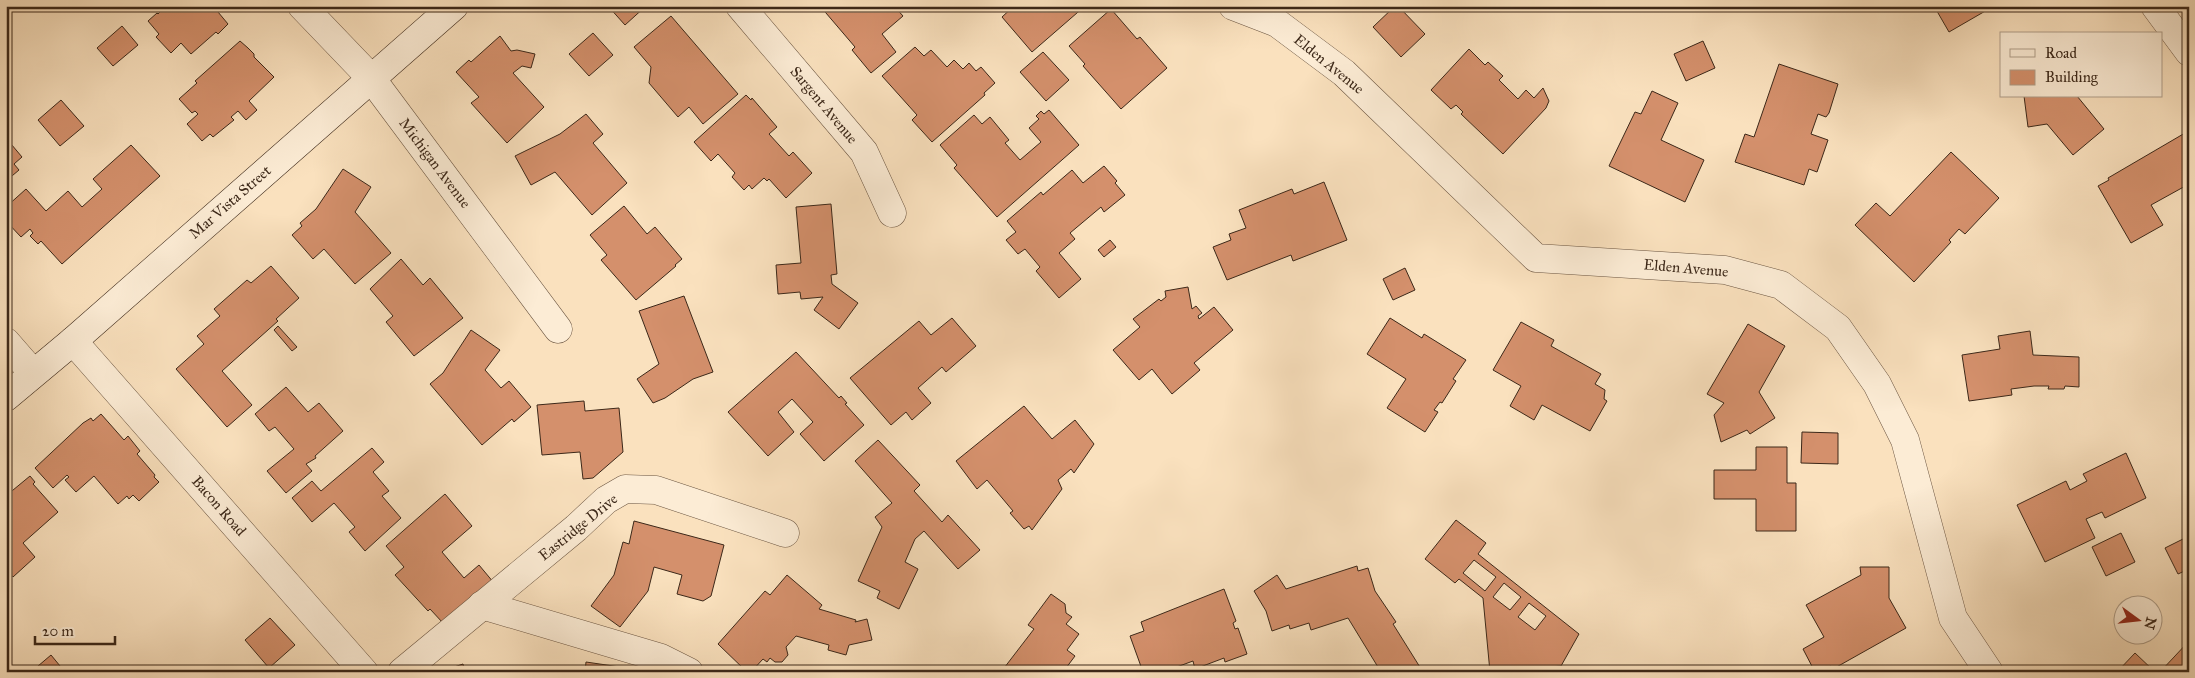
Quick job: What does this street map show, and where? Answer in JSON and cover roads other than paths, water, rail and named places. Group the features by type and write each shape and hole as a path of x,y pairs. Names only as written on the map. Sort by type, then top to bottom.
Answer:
{"street":[{"name":"Michigan Avenue","path":"302,6 371,78 558,329"},
{"name":"Mar Vista Street","path":"6,397 73,341 454,6"},
{"name":"Sargent Avenue","path":"740,6 864,152 892,213"},
{"name":"Elden Avenue","path":"1233,6 1277,23 1344,73 1536,258 1725,270 1781,285 1838,328 1877,384 1905,440 1953,618 1989,672"},
{"path":"2155,6 2189,52"},
{"name":"Bacon Road","path":"73,341 364,672"},
{"path":"6,342 34,374"},
{"name":"Eastridge Drive","path":"402,672 606,500 625,489 656,490 785,533"},
{"path":"482,605 661,658 689,672"}]}
